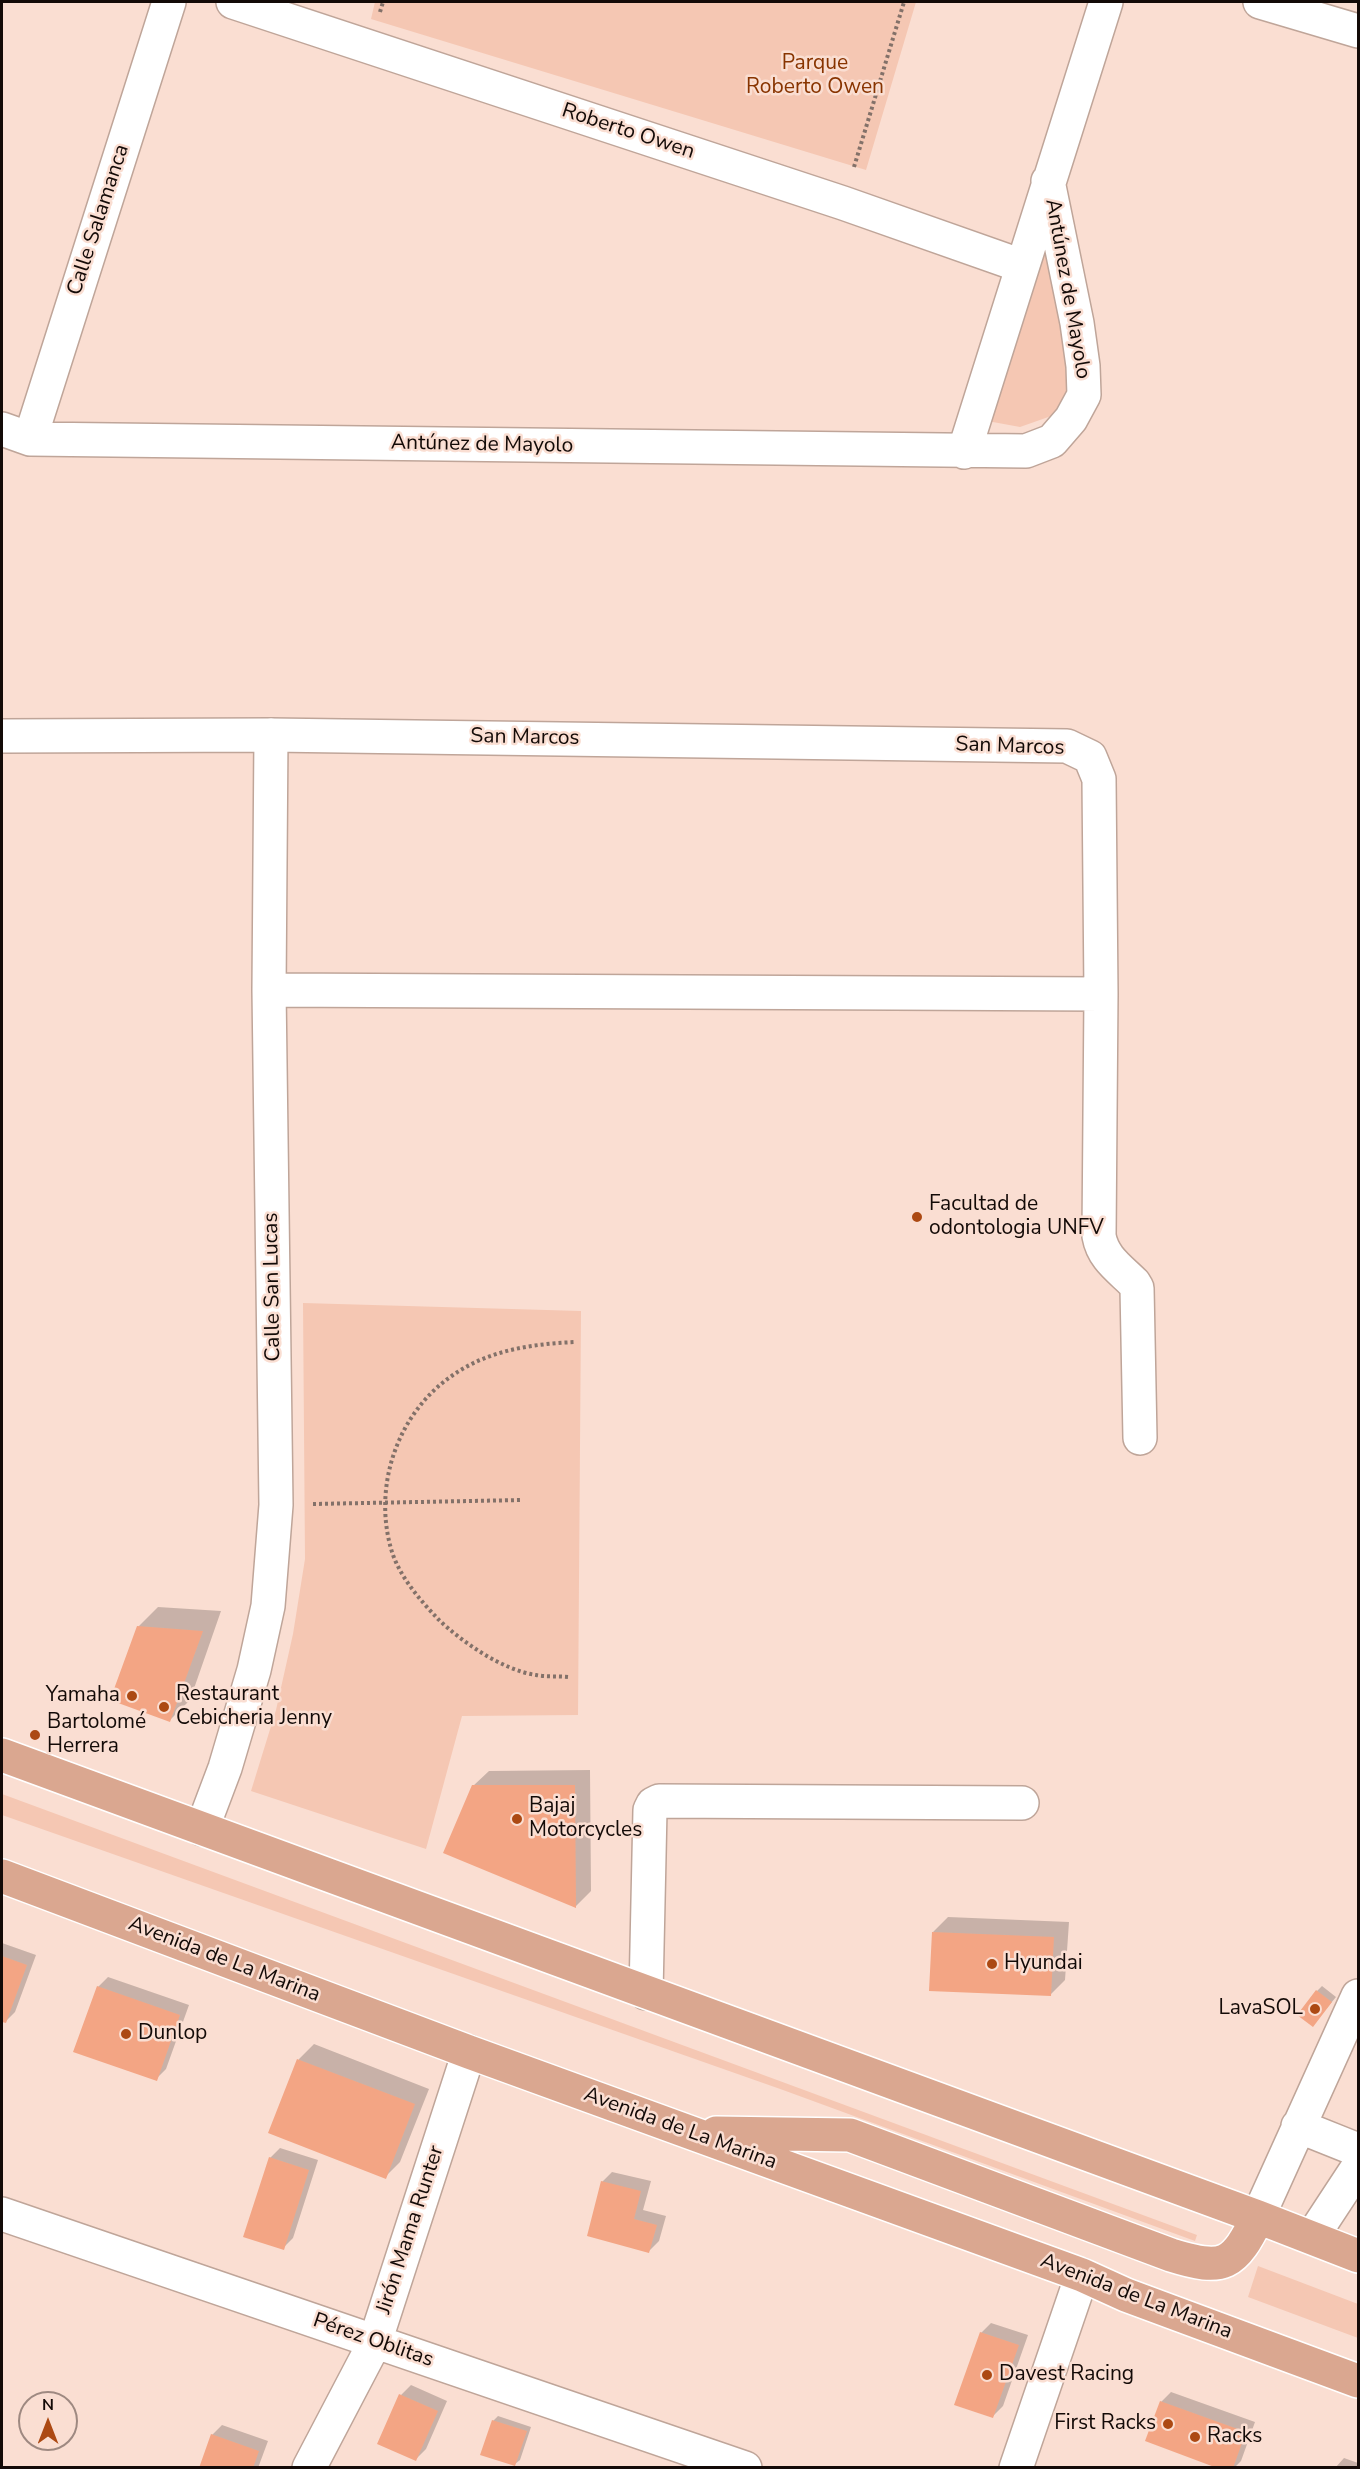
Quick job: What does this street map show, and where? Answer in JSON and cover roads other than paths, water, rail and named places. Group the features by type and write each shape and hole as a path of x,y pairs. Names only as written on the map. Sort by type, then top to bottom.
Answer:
{"main road":[{"path":"2,1755 1359,2256"},
{"name":"Avenida de La Marina","path":"2,1876 470,2052 1082,2275 1126,2295 1359,2381"},
{"path":"691,2133 849,2135 1171,2255 1200,2263 1222,2263 1238,2253 1258,2217"}],"street":[{"name":"Calle Salamanca","path":"16,434 169,2"},
{"name":"Roberto Owen","path":"233,2 843,203 1022,266"},
{"name":"Antúnez de Mayolo","path":"964,452 1106,2"},
{"path":"1260,2 1359,31"},
{"name":"Antúnez de Mayolo","path":"16,434 964,452 1026,451 1052,441 1071,419 1084,395 1083,366 1077,323 1048,182"},
{"name":"San Marcos","path":"2,736 271,735 1067,746 1090,757 1099,779 1101,994 1099,1236 1101,1248 1107,1257 1137,1288 1140,1438"},
{"name":"Calle San Lucas","path":"202,1829 225,1768 254,1670 268,1606 276,1505 269,990 271,735"},
{"path":"269,990 1101,994"},
{"path":"646,1993 650,1810 653,1804 659,1801 1022,1803"},
{"path":"1258,2217 1359,1996"},
{"name":"Jirón Mama Runter","path":"309,2468 375,2342 470,2052"},
{"path":"1298,2126 1359,2150"},
{"path":"1312,2237 1359,2167"},
{"name":"Pérez Oblitas","path":"2,2214 375,2342 676,2457 745,2468"},
{"path":"1016,2468 1082,2275"}],"place":[{"name":"Facultad de odontologia UNFV","path":"917,1217"},
{"name":"Yamaha","path":"132,1696"},
{"name":"Restaurant Cebicheria Jenny","path":"164,1707"},
{"name":"Bartolomé Herrera","path":"35,1735"},
{"name":"Bajaj Motorcycles","path":"517,1819"},
{"name":"Hyundai","path":"992,1964"},
{"name":"LavaSOL","path":"1315,2009"},
{"name":"Dunlop","path":"126,2034"},
{"name":"Davest Racing","path":"987,2375"},
{"name":"First Racks","path":"1168,2424"},
{"name":"Racks","path":"1195,2437"}],"park label":[{"name":"Parque Roberto Owen","path":"815,76"}]}
